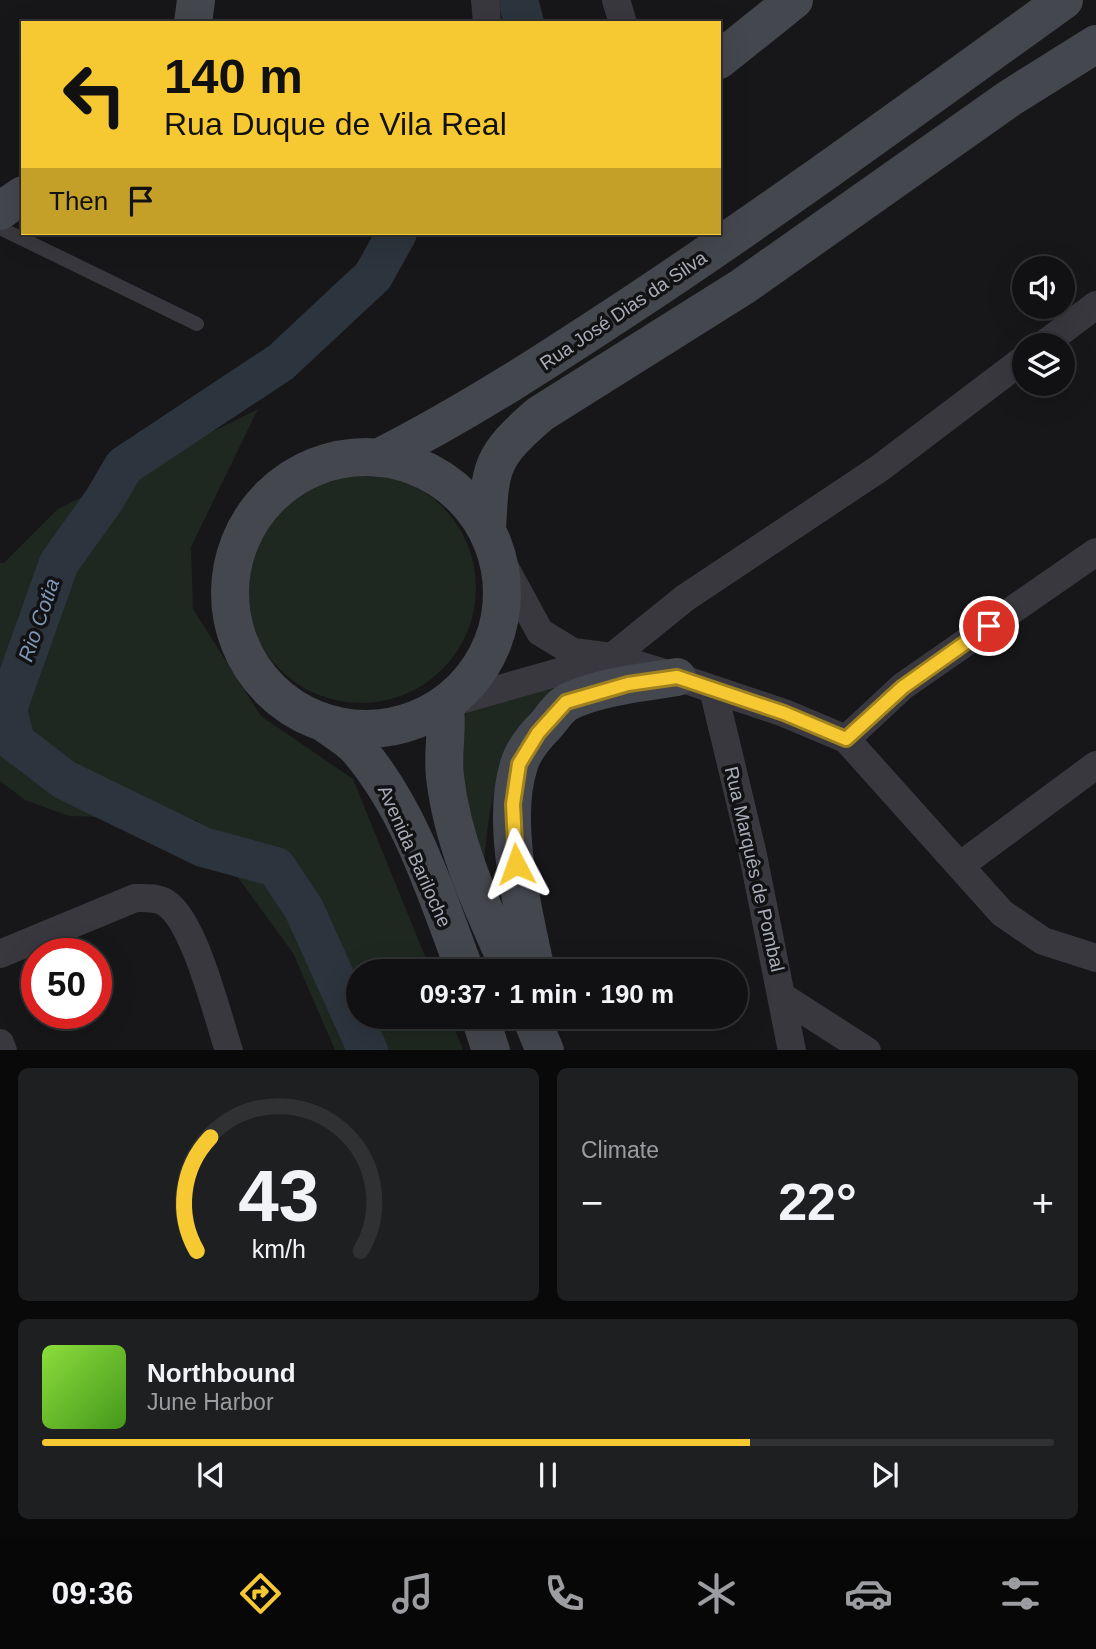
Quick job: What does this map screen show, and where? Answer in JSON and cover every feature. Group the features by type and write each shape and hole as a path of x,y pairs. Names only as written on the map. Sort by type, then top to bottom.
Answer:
{"main road":[{"path":"193,21 196,0"},
{"path":"721,58 794,0"},
{"name":"Rua José Dias da Silva","path":"378,458 507,388 708,254 1064,0"},
{"path":"492,543 468,503 442,480 411,465 378,458 345,459 314,468 285,484 261,507 249,525 232,565 230,598 233,619 247,660 267,687 292,708 322,722 365,729 409,723 447,705 471,681 488,655 500,626 503,594 492,543 490,477 501,452 513,437 540,414 742,287 1010,98 1096,44"},
{"path":"0,211 21,196"},
{"path":"533,959 518,885 514,843 513,804 519,764 538,733 566,702 628,684 677,677"},
{"path":"447,705 444,773 449,806 463,861 506,959"},
{"name":"Avenida Bariloche","path":"322,722 356,747 380,778 432,883 460,959"},
{"path":"484,1029 491,1050"}],"street":[{"path":"485,0 488,21"},
{"path":"616,0 622,21"},
{"path":"1059,333 1096,305"},
{"path":"447,705 612,657 685,598 880,468 1012,368"},
{"path":"492,543 540,632 573,652 612,657 677,677 784,713 846,739 1002,913 1043,942 1096,958"},
{"path":"846,739 903,687 1096,552"},
{"name":"Rua Marquês de Pombal","path":"713,689 783,997 792,1050"},
{"path":"961,865 1096,765"},
{"path":"0,954 135,898 151,898 165,902 188,928 229,1050"},
{"path":"783,997 865,1050"}],"lane":[{"path":"0,228 197,324"}],"shaded area":[{"path":"258,409 191,547 193,609 261,716 353,779 426,959 346,959 346,1029 455,1029 463,1050 335,1050 293,953 196,820 69,816 25,800 0,781 0,563 4,563 58,509"},
{"path":"361,473 405,482 434,499 450,515 471,555 476,588 467,632 450,661 434,677 394,698 361,703 317,694 288,677 272,661 251,621 246,588 255,544 272,515 288,499 328,478"},
{"path":"566,682 530,714 506,755 494,790 484,867 453,751 467,711"}],"waterway":[{"name":"Rio Cotia","path":"518,0 523,21"},
{"name":"Rio Cotia","path":"368,1050 304,909 276,867 203,847 65,780 15,742 7,709 59,563 104,500 124,466 281,362 373,276 396,235"}],"route":[{"path":"516,864 513,804 519,764 538,733 566,702 628,684 677,677 784,713 846,739 903,687 989,626"}]}
